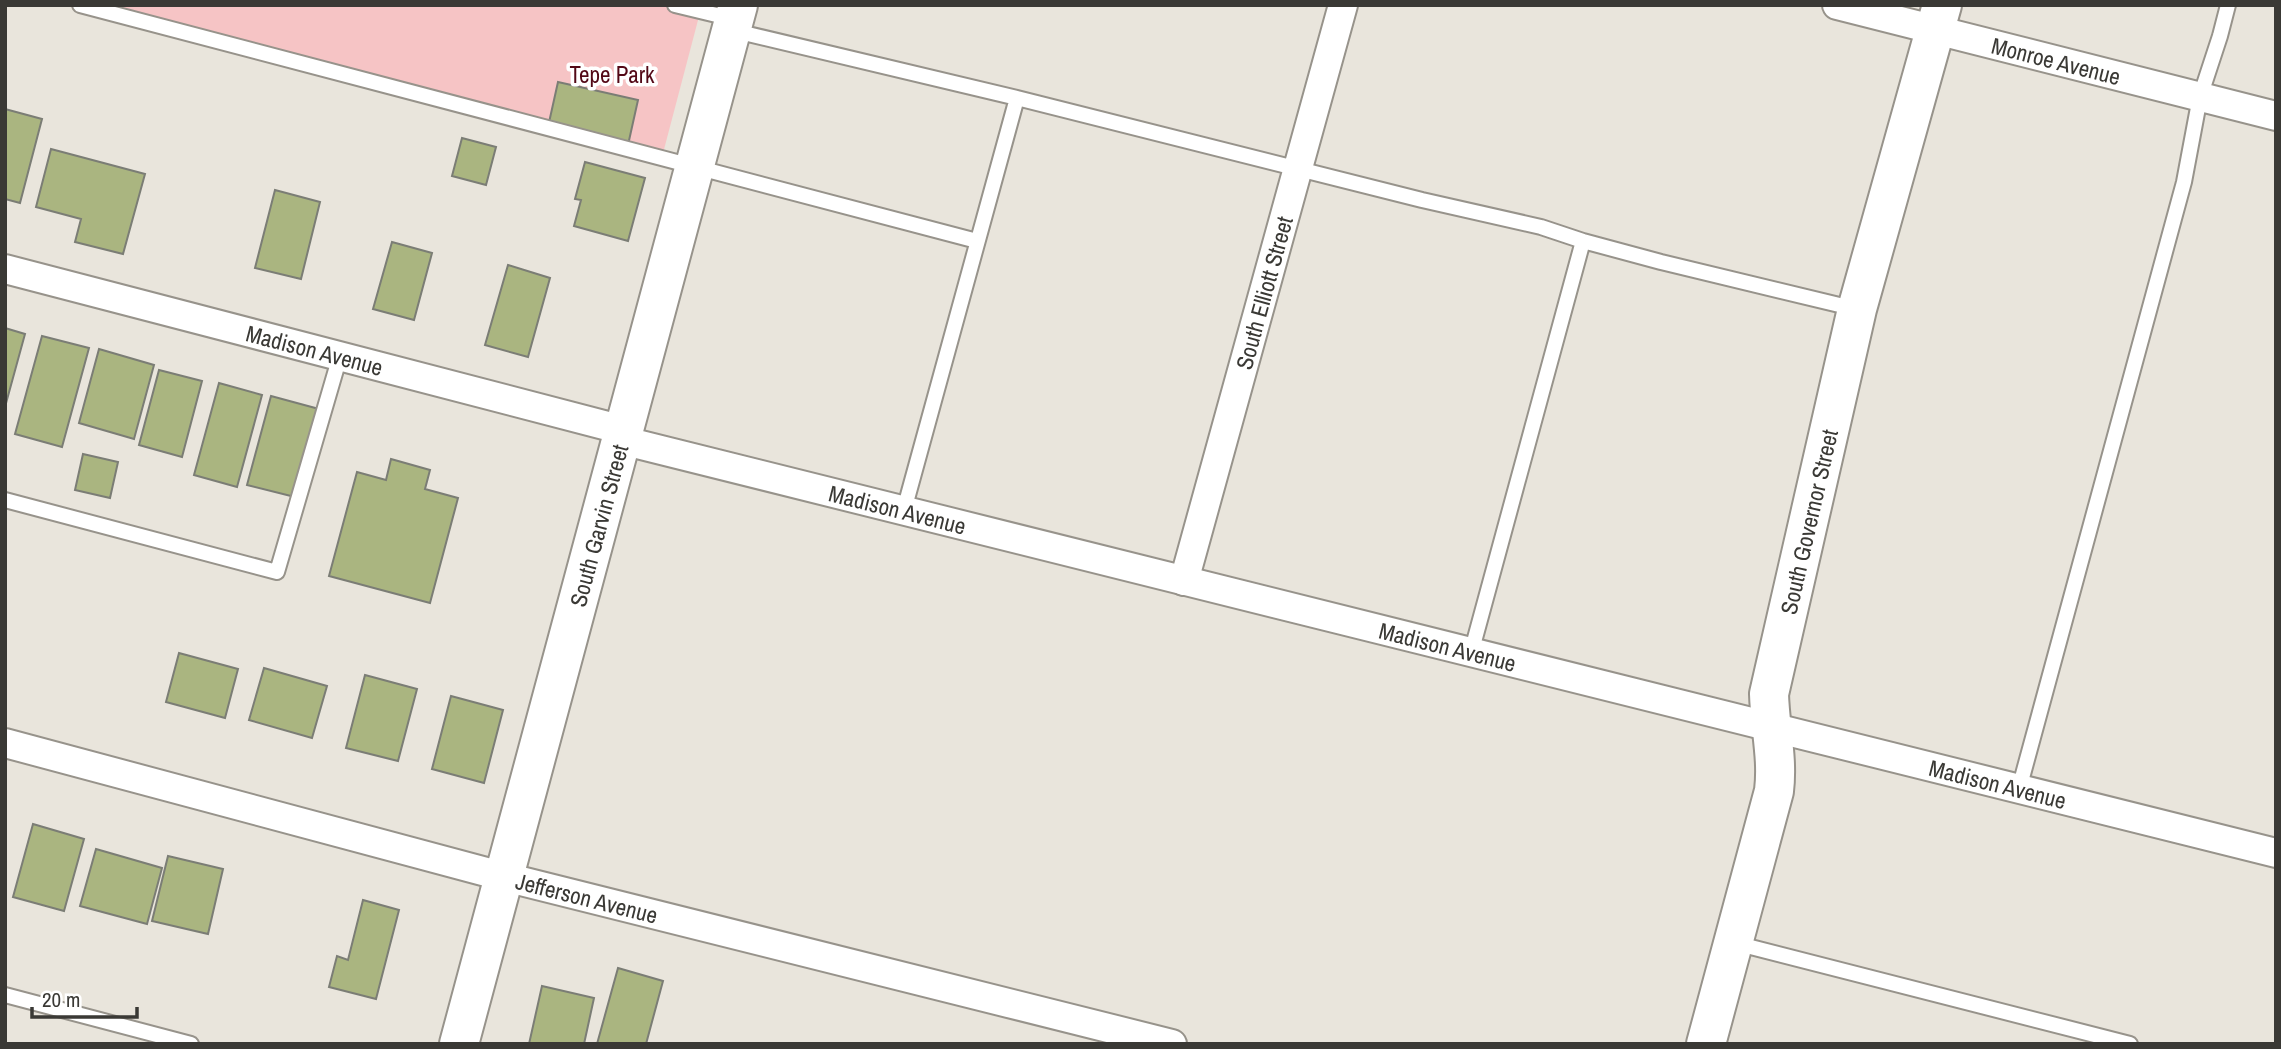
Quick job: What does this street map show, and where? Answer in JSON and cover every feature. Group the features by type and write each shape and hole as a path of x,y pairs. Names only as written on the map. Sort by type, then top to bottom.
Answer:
{"street":[{"name":"South Elliott Street","path":"1184,581 1343,5"},
{"name":"Monroe Avenue","path":"1837,5 1939,18 2200,97 2276,116"},
{"name":"South Garvin Street","path":"459,1044 735,18"},
{"name":"South Governor Street","path":"1706,1044 1774,791 1777,765 1770,729 1769,694 1857,309 1939,18"},
{"name":"Madison Avenue","path":"5,269 340,356 904,510 1770,729 2276,853"},
{"name":"Jefferson Avenue","path":"5,743 505,877 1172,1044"}],"lane":[{"path":"79,5 977,241"},
{"path":"675,5 735,18 1017,97 1298,170 1541,227 1661,262 1857,309"},
{"path":"2019,789 2184,182 2200,97 2228,5"},
{"path":"904,510 1017,97"},
{"path":"1471,653 1583,241"},
{"path":"5,500 277,572 340,356"},
{"path":"1733,943 2130,1044"},
{"path":"5,995 191,1044"}],"green space":[{"name":"Tepe Park","path":"77,5 702,5 662,157"}],"building":[{"path":"558,82 638,100 628,145 548,127"},
{"path":"5,109 42,119 20,203 5,199"},
{"path":"462,138 496,147 486,185 452,176"},
{"path":"51,149 145,174 123,254 75,242 81,219 36,207"},
{"path":"585,162 645,178 628,241 574,226 581,200 575,199"},
{"path":"275,190 320,202 301,279 255,268"},
{"path":"392,242 432,253 414,320 373,309"},
{"path":"508,265 550,278 528,357 485,345"},
{"path":"5,328 25,334 5,407"},
{"path":"42,336 89,348 62,447 15,434"},
{"path":"99,349 154,365 134,439 79,423"},
{"path":"159,370 202,381 182,457 139,445"},
{"path":"219,383 262,395 237,487 194,475"},
{"path":"271,396 319,409 295,497 247,485"},
{"path":"83,454 118,462 110,498 75,490"},
{"path":"391,459 430,470 425,489 458,498 430,603 329,576 357,472 386,480"},
{"path":"179,653 238,669 225,718 166,702"},
{"path":"264,668 327,686 312,738 249,720"},
{"path":"365,675 417,689 398,761 346,748"},
{"path":"451,696 503,710 484,783 432,769"},
{"path":"33,824 84,839 64,911 13,897"},
{"path":"96,849 162,868 147,924 80,906"},
{"path":"168,856 223,869 208,934 152,921"},
{"path":"363,900 399,910 376,999 329,987 337,956 348,960"},
{"path":"618,968 663,981 646,1044 597,1044"},
{"path":"542,986 594,998 584,1044 529,1044"}]}
